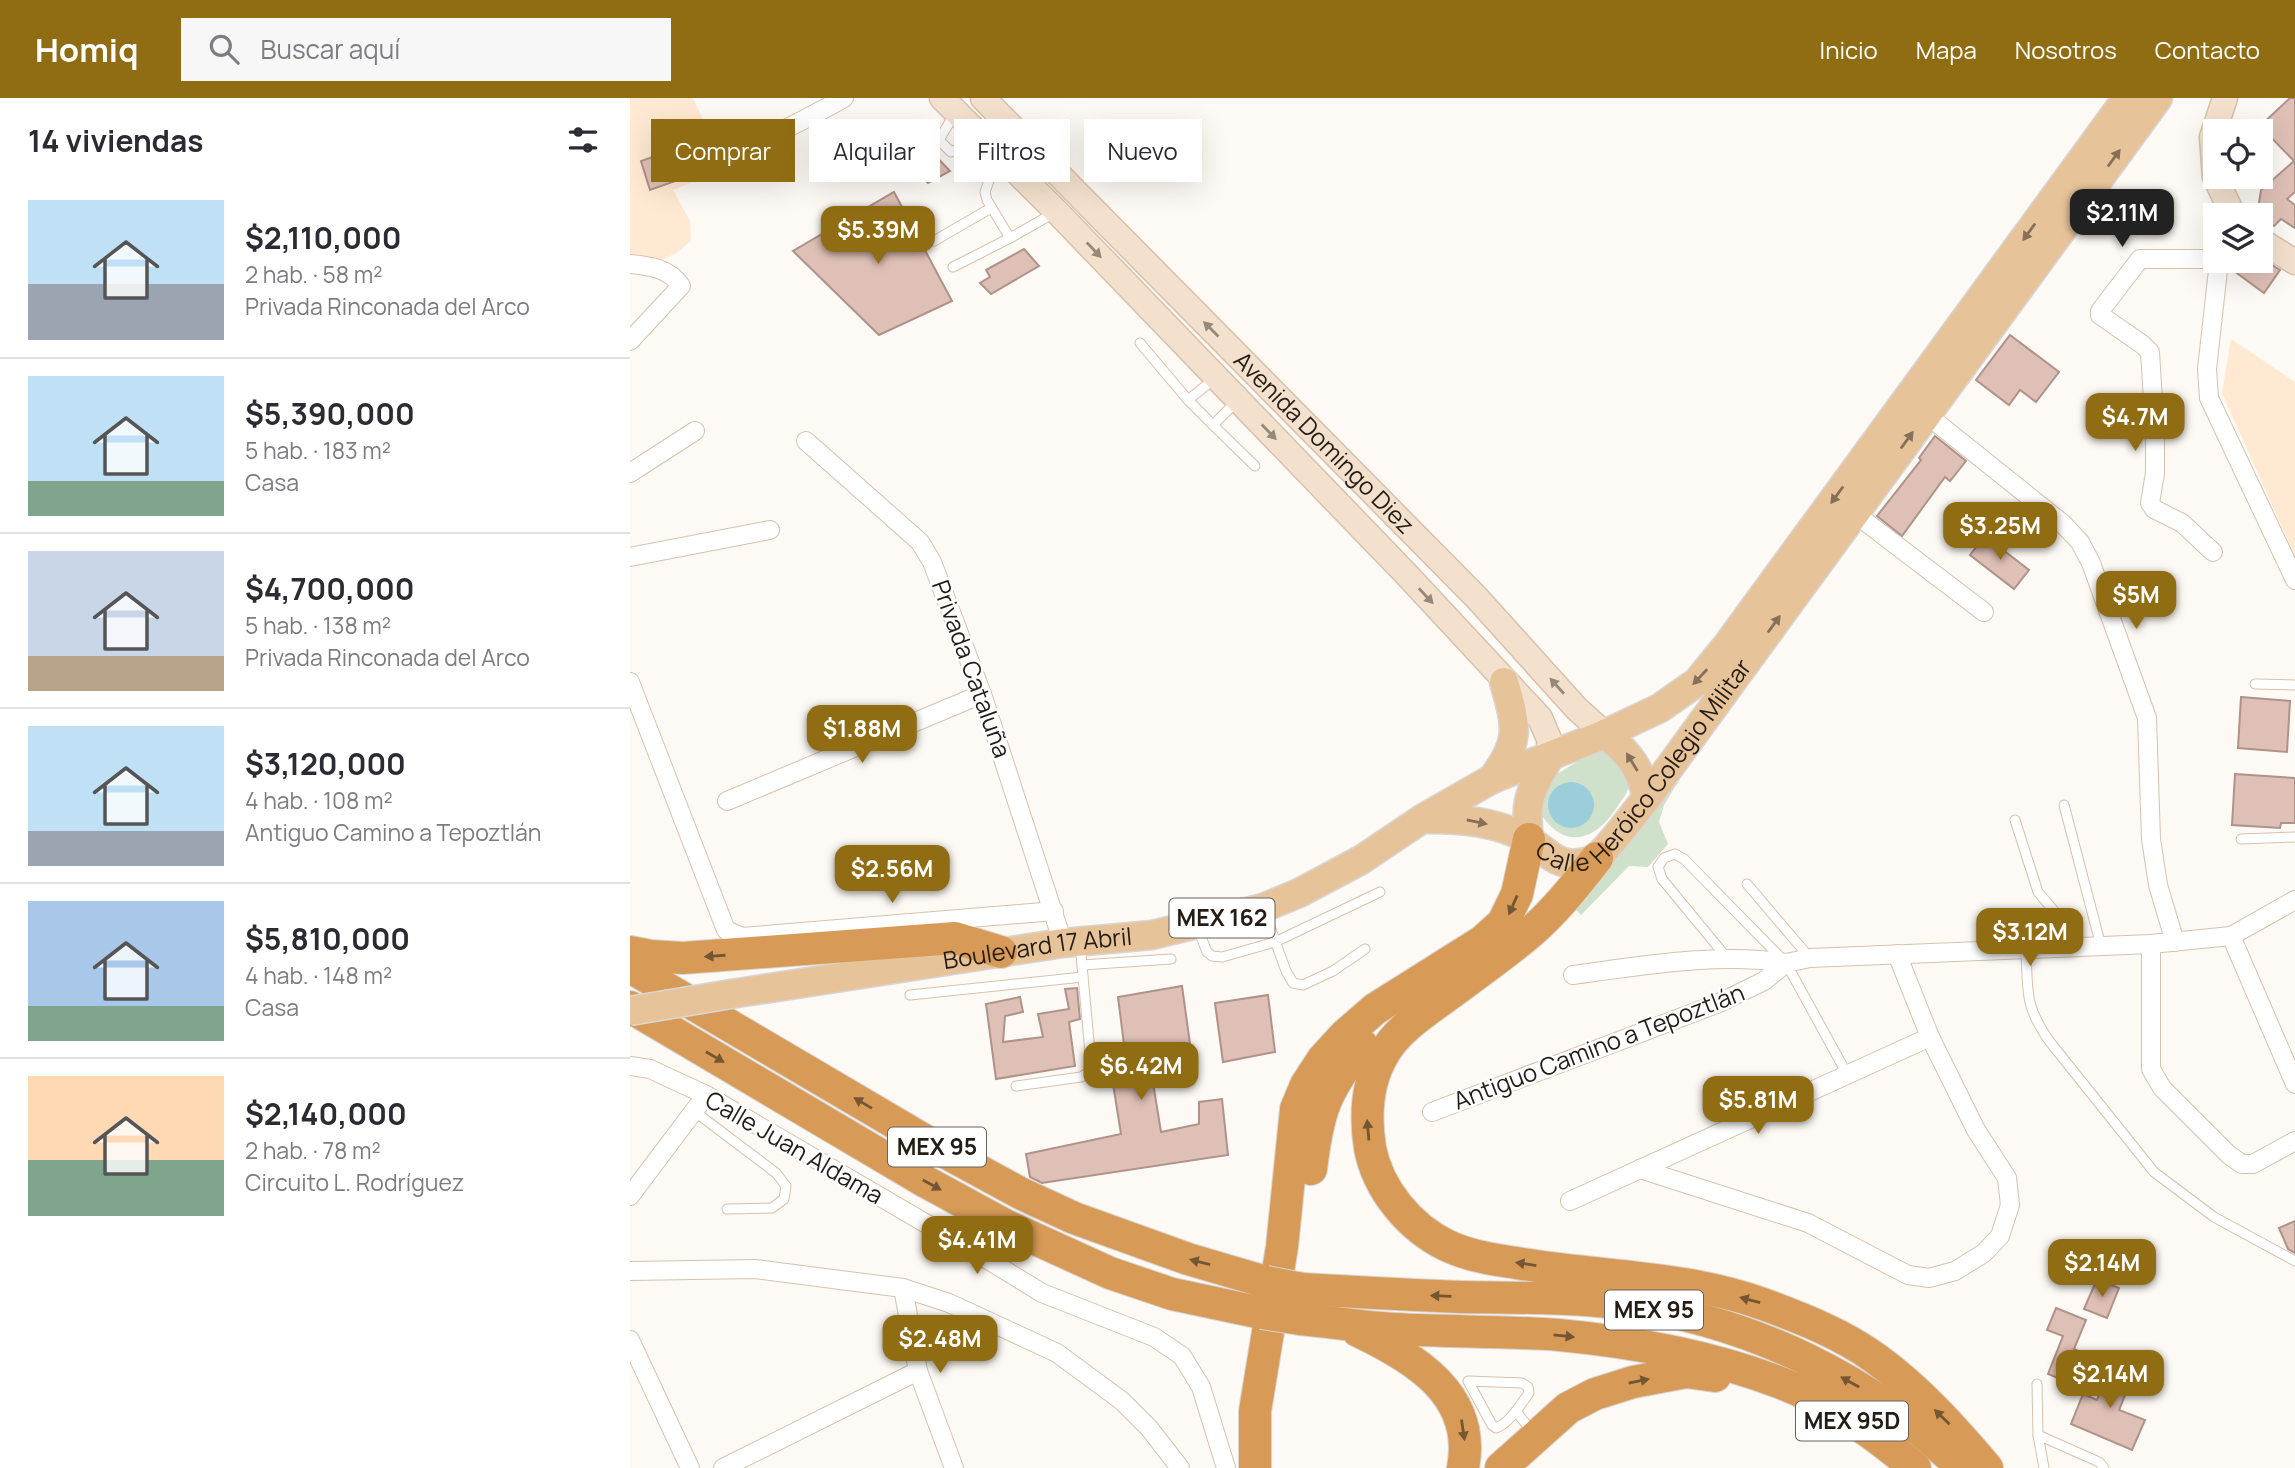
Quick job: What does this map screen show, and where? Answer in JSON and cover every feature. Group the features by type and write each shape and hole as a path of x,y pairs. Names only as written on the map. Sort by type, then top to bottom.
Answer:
{"highway":[{"path":"1255,1468 1255,1411 1282,1247 1296,1109 1306,1085 1323,1059 1375,1009 1483,941 1503,923 1517,894 1529,839"},
{"path":"1597,858 1562,902 1535,928 1412,1022 1383,1054 1369,1089 1367,1114 1372,1158 1382,1182 1400,1210 1448,1246 1481,1257 1568,1271 1676,1283 1761,1303 1839,1337 1874,1357 1915,1391 1955,1430 1987,1468"},
{"path":"630,952 651,957 683,958 955,938 1000,952"},
{"name":"MEX 95","path":"630,967 941,1150 1020,1193 1074,1218 1188,1259 1266,1282 1301,1304 1345,1324 1392,1329 1559,1335 1701,1358 1784,1384"},
{"path":"1274,1468 1273,1418 1278,1372 1302,1249 1316,1130 1324,1101 1340,1072 1386,1022 1413,1006 1456,989"},
{"name":"MEX 95","path":"630,1009 926,1182 1007,1226 1110,1273 1172,1294 1262,1313 1301,1304 1411,1295 1571,1299 1613,1303 1680,1315 1767,1342 1851,1382 1916,1427 1962,1468"},
{"path":"1345,1324 1386,1344 1457,1387 1466,1452 1463,1468"},
{"path":"1501,1468 1526,1423 1568,1408 1595,1394 1633,1382 1686,1372 1784,1384"},
{"name":"MEX 95D","path":"1784,1384 1862,1427 1915,1468"}],"main road":[{"name":"Avenida Domingo Diez","path":"984,98 1476,597 1577,709 1627,752 1635,763 1647,798"},
{"name":"Calle Heróico Colegio Militar","path":"2127,98 1721,653 1697,682 1677,697 1605,734 1549,756 1528,798 1526,816 1529,839 1554,858 1566,863 1597,858 1647,798 2158,98"},
{"path":"2224,98 2213,137 2216,183 2225,203"},
{"name":"Avenida Domingo Diez","path":"949,105 963,119"},
{"name":"Avenida Domingo Diez","path":"1027,182 1540,718 1549,739 1549,756"},
{"path":"2273,248 2295,262"},
{"path":"1450,621 1476,597"},
{"path":"1492,779 1505,762 1515,736 1504,682"},
{"name":"Boulevard 17 Abril","path":"630,1009 1000,952 1075,950 1264,908 1361,860 1422,819 1492,779 1549,756"},
{"path":"1422,819 1463,819 1507,829 1529,839"}],"street":[{"path":"795,125 844,98"},
{"path":"2203,260 2140,259 2099,315 2150,352 2155,433 2155,472 2150,503 2154,509 2182,523 2213,552"},
{"path":"630,264 669,273 681,286 630,341"},
{"path":"2216,273 2207,369 2209,398 2295,580"},
{"path":"1926,414 2062,523 2080,542 2091,563 2147,718 2151,839 2158,885 2175,942"},
{"path":"630,473 695,431"},
{"name":"Privada Cataluña","path":"806,440 920,542 932,562 982,694 1054,911 1075,950"},
{"path":"1854,513 1983,612"},
{"path":"630,557 770,530"},
{"path":"630,682 726,930 742,937 1054,911"},
{"path":"727,801 982,694"},
{"name":"Antiguo Camino a Tepoztlán","path":"1432,1112 1719,1003 1764,981 1786,962 1810,958 2151,944 2231,936 2295,900"},
{"path":"2231,936 2295,1084"},
{"path":"2151,944 2151,1069 2162,1088 2229,1155 2242,1164 2253,1164 2295,1141"},
{"path":"1640,1170 1808,1223 1908,1275 1929,1278 1955,1271 1984,1253 2000,1236 2010,1205 2007,1178 1976,1130 1930,1037 1897,954"},
{"path":"1573,975 1727,958 1786,962"},
{"path":"1570,1201 1930,1037"},
{"name":"Calle Juan Aldama","path":"630,1066 650,1069 706,1095 1041,1293 1154,1337 1182,1356 1201,1387 1226,1468"},
{"path":"630,1196 706,1095"},
{"path":"630,1272 755,1269 903,1289 949,1303 1057,1353 1122,1401 1149,1428 1177,1467"},
{"path":"903,1289 918,1371 954,1468"},
{"path":"630,1340 690,1468"},
{"path":"723,1468 918,1371"}],"lane":[{"path":"986,182 985,192 991,208 1010,238"},
{"path":"934,241 991,208"},
{"path":"953,267 1057,212"},
{"path":"1140,343 1188,400 1255,466"},
{"path":"1188,400 1216,377"},
{"path":"1213,425 1238,400"},
{"path":"2255,684 2295,685"},
{"path":"2064,806 2101,946"},
{"path":"2015,820 2038,892 2060,918 2068,947"},
{"path":"2241,839 2295,837"},
{"path":"1727,958 1662,879 1658,867 1664,858 1675,854 1684,859 1786,962 1847,1074"},
{"path":"1747,884 1810,958"},
{"path":"1196,924 1207,951 1212,956 1222,957 1275,942 1380,892"},
{"path":"1264,908 1286,971 1293,982 1304,985 1333,971 1365,949"},
{"path":"2026,948 2028,1001 2035,1020 2154,1172 2214,1216 2295,1261"},
{"path":"1016,1086 1081,1077 1089,1072 1091,1063 1083,977 1075,950 1171,959"},
{"path":"910,995 1083,977"},
{"path":"694,1111 776,1173 786,1186 784,1199 772,1208 727,1209"},
{"path":"1522,1383 1528,1387 1529,1393 1526,1423 1496,1428 1457,1387 1522,1383"},
{"path":"2037,1384 2038,1435 2045,1468"},
{"path":"2038,1435 2099,1462 2104,1468"}],"shaded area":[{"path":"630,98 693,98 703,119 651,119 651,182 693,182 673,190 690,221 691,241 676,253 656,263 630,261"},
{"path":"2231,339 2295,382 2295,556 2222,393"}],"green space":[{"path":"1601,747 1628,762 1629,787 1610,817 1600,827 1590,834 1569,837 1558,832 1538,810 1549,779"},
{"path":"1687,767 1664,805 1659,822 1668,844 1648,867 1629,866 1581,915 1573,907"}],"water":[{"path":"1571,782 1587,789 1594,805 1587,821 1571,828 1555,821 1548,805 1555,789"}],"building":[{"path":"2290,98 2295,98 2295,192 2287,199 2295,205 2295,228 2281,219 2273,225 2273,203 2259,203 2261,190 2273,189 2273,179 2294,161 2273,139 2273,119 2268,119"},
{"path":"651,157 651,182 673,182 650,190 641,161"},
{"path":"940,161 950,171 940,176"},
{"path":"894,192 952,301 879,335 793,251"},
{"path":"1024,249 1039,266 991,294 980,283 990,277 986,270"},
{"path":"2273,266 2280,270 2264,293 2237,273 2273,273"},
{"path":"2010,335 2059,372 2036,402 2020,390 2009,405 1976,380"},
{"path":"1935,436 1966,461 1950,481 1945,477 1902,536 1877,516 1921,460 1919,458"},
{"path":"1985,536 2029,570 2014,589 1970,555"},
{"path":"2241,697 2290,701 2287,752 2238,748"},
{"path":"2235,774 2295,778 2295,823 2281,823 2280,828 2232,825"},
{"path":"1182,986 1191,1051 1149,1058 1161,1132 1199,1124 1199,1102 1222,1099 1228,1155 1042,1183 1030,1177 1026,1154 1121,1134 1111,1071 1127,1068 1118,997"},
{"path":"1077,988 1080,1019 1069,1022 1075,1066 996,1079 986,1004 1020,997 1023,1012 1005,1016 1003,1042 1043,1037 1038,1014 1069,1009 1065,989"},
{"path":"1268,995 1275,1052 1223,1062 1215,1003"},
{"path":"2295,1221 2295,1253 2288,1249 2279,1228"},
{"path":"2083,1243 2113,1254 2105,1277 2074,1265"},
{"path":"2097,1279 2119,1288 2107,1318 2084,1309"},
{"path":"2056,1308 2086,1320 2074,1349 2083,1353 2070,1383 2048,1374 2063,1336 2047,1330"},
{"path":"2112,1362 2135,1371 2119,1410 2145,1420 2132,1450 2071,1424 2083,1394 2097,1400"}]}
